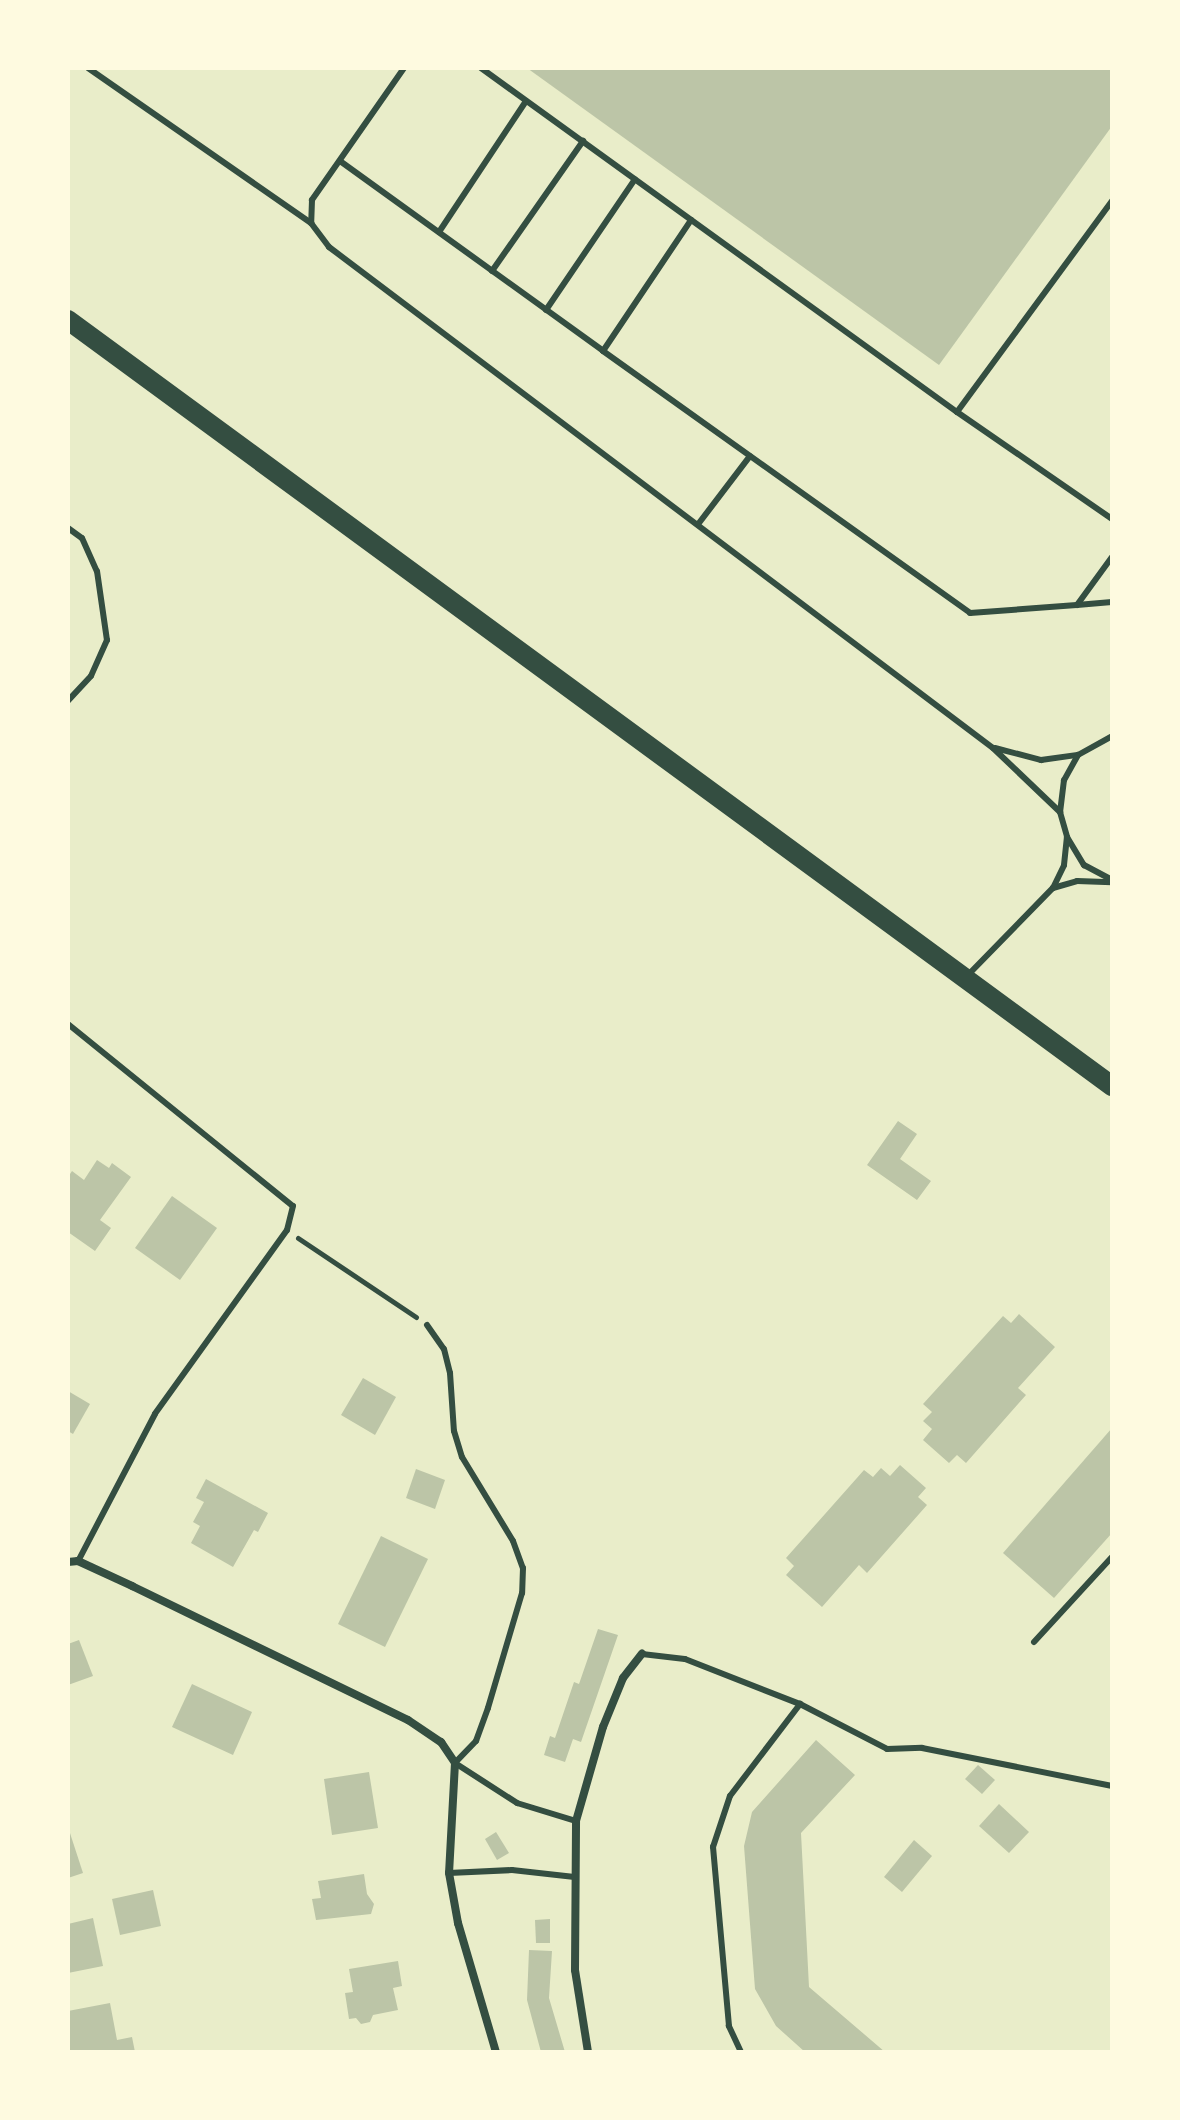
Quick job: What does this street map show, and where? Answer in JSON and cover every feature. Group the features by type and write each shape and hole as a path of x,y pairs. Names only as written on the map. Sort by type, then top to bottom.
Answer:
{"highway":[{"path":"68,320 1112,1086"}],"street":[{"path":"68,1562 78,1561 408,1720 441,1742 455,1763 449,1873 467,1961 496,2052"},
{"path":"588,2052 578,2008 575,1970 576,1821 603,1727 623,1678 642,1654"}],"lane":[{"path":"88,68 311,223 329,247 699,523 993,748 1060,812"},
{"path":"311,223 312,200 404,68"},
{"path":"481,68 957,412 1112,519"},
{"path":"439,232 526,101"},
{"path":"492,271 583,141"},
{"path":"340,161 970,613 1112,602"},
{"path":"546,310 635,179"},
{"path":"957,412 1112,201"},
{"path":"603,351 691,220"},
{"path":"699,523 750,456"},
{"path":"68,528 82,538 97,571 107,640 91,676 68,701"},
{"path":"1077,605 1112,557"},
{"path":"993,748 1041,760 1078,755 1112,736"},
{"path":"1078,755 1064,780 1060,812 1067,837 1084,865 1112,881"},
{"path":"965,979 1053,888 1064,865 1067,837"},
{"path":"1053,888 1077,881 1112,881"},
{"path":"68,1024 293,1206 287,1230 155,1414 78,1561"},
{"path":"427,1325 444,1349 450,1373 454,1431 462,1457 513,1541 523,1568 522,1593 484,1719 476,1741 455,1763 517,1803 576,1821"},
{"path":"1034,1642 1112,1557"},
{"path":"642,1654 685,1659 800,1704 887,1749 922,1748 1112,1786"},
{"path":"741,2052 729,2026 713,1847 730,1796 800,1704"},
{"path":"449,1873 512,1870 575,1877"}],"path":[{"path":"287,1230 427,1325"}],"building":[{"path":"527,68 1112,68 1112,126 939,365"},
{"path":"898,1121 917,1134 900,1159 931,1181 917,1200 867,1165"},
{"path":"97,1160 109,1168 112,1163 131,1177 100,1220 111,1228 95,1251 68,1232 68,1177 72,1171 84,1180"},
{"path":"172,1196 217,1228 180,1280 135,1248"},
{"path":"1019,1314 1055,1347 1018,1388 1026,1395 966,1463 957,1455 949,1463 923,1440 932,1429 923,1421 932,1412 923,1404 1003,1316 1011,1323"},
{"path":"363,1378 396,1397 375,1435 341,1415"},
{"path":"68,1391 90,1404 73,1434 68,1431"},
{"path":"1112,1428 1112,1533 1054,1598 1003,1553"},
{"path":"900,1465 926,1488 918,1497 927,1505 867,1573 859,1565 822,1607 786,1575 794,1566 786,1558 864,1470 873,1477 881,1468 890,1476"},
{"path":"416,1469 445,1480 435,1509 406,1498"},
{"path":"206,1479 268,1513 258,1532 254,1530 233,1567 191,1543 200,1526 193,1522 204,1502 196,1498"},
{"path":"381,1536 428,1559 385,1647 338,1624"},
{"path":"598,1629 618,1635 581,1742 573,1739 565,1762 544,1755 550,1736 555,1738 574,1682 579,1684"},
{"path":"79,1640 93,1676 68,1685 68,1644"},
{"path":"192,1684 252,1712 233,1755 172,1727"},
{"path":"816,1740 855,1775 801,1833 809,1987 885,2052 805,2052 776,2026 755,1989 744,1846 752,1812"},
{"path":"978,1765 995,1780 982,1794 965,1779"},
{"path":"369,1772 378,1828 332,1835 324,1779"},
{"path":"999,1804 1029,1832 1009,1853 979,1826"},
{"path":"68,1827 83,1873 68,1878"},
{"path":"496,1832 509,1853 497,1860 485,1839"},
{"path":"914,1840 932,1856 902,1892 884,1877"},
{"path":"364,1874 367,1894 374,1904 371,1914 316,1920 312,1899 321,1898 318,1881"},
{"path":"153,1890 161,1926 120,1935 112,1899"},
{"path":"93,1918 103,1966 68,1973 68,1924"},
{"path":"550,1919 550,1943 536,1943 535,1920"},
{"path":"529,1950 552,1951 549,1998 565,2052 541,2052 527,2000"},
{"path":"398,1961 402,1986 393,1988 398,2010 373,2015 370,2022 361,2024 356,2018 349,2019 345,1993 353,1992 349,1969"},
{"path":"110,2003 117,2040 132,2037 135,2052 68,2052 68,2011"}]}
